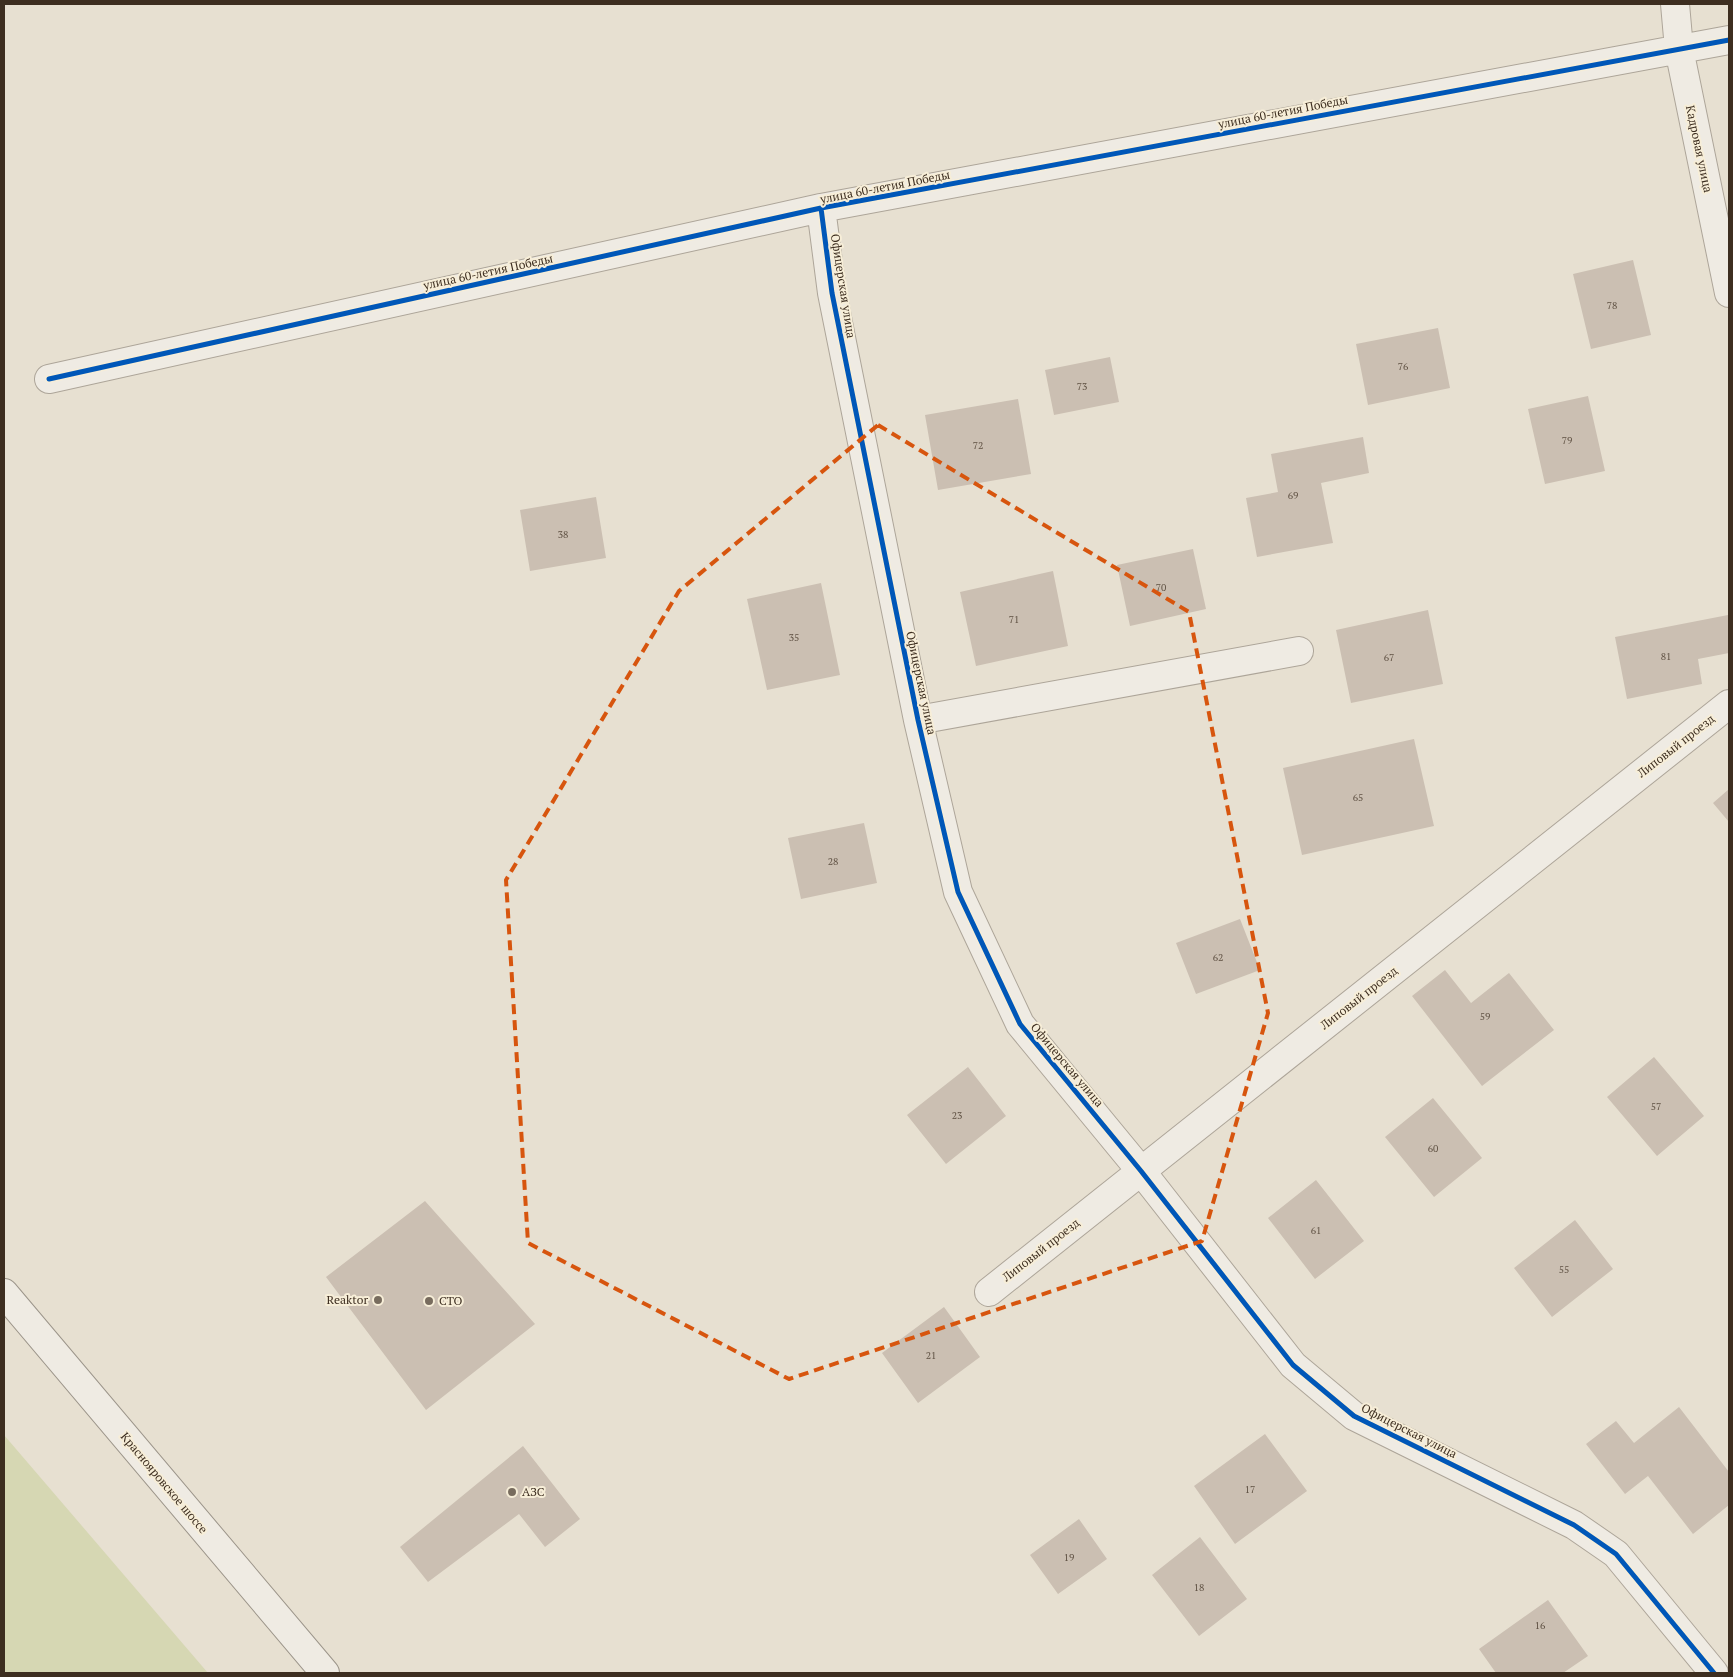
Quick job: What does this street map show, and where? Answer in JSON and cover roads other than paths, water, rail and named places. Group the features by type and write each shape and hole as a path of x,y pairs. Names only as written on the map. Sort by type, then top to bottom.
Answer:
{"street":[{"name":"Кадровая улица","path":"1675,4 1678,49 1729,293"},
{"name":"улица 60-летия Победы","path":"49,379 821,208 1729,40"},
{"name":"Офицерская улица","path":"821,208 832,293 918,720 958,892 1020,1024 1141,1170 1293,1365 1354,1416 1574,1526 1616,1554 1714,1673"},
{"path":"918,720 1299,652"},
{"name":"Липовый проезд","path":"989,1292 1729,704"},
{"name":"Краснояровское шоссе","path":"4,1293 325,1673"}],"place":[{"name":"Reaktor","path":"378,1300"},
{"name":"СТО","path":"429,1301"},
{"name":"АЗС","path":"512,1492"}]}
